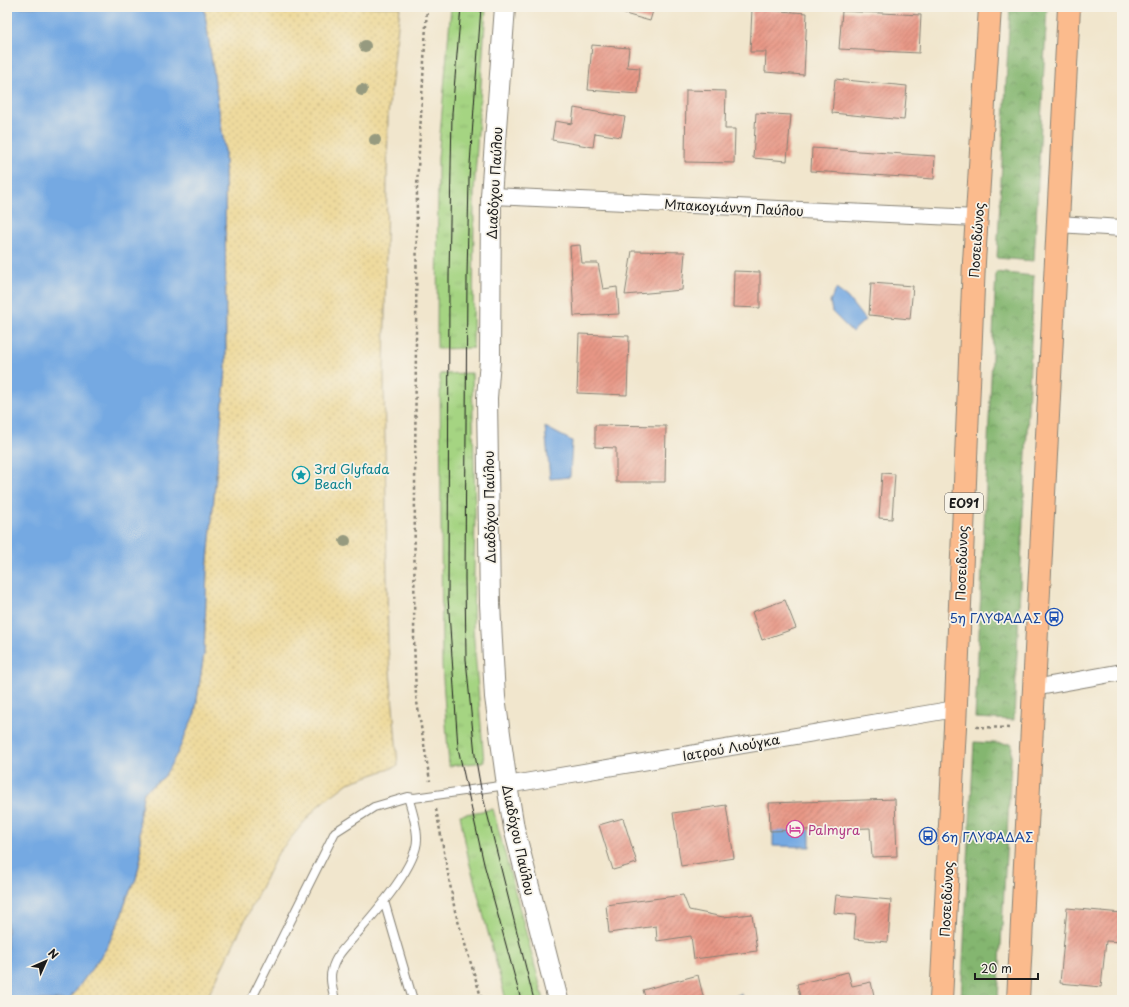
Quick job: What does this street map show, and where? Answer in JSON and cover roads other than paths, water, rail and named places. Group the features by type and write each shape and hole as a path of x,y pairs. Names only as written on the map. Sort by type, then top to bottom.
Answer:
{"highway":[{"name":"Ποσειδώνος","path":"941,1000 955,718 974,262 978,218 990,7"},
{"path":"1018,1000 1069,7"}],"street":[{"name":"Διαδόχου Παύλου","path":"505,7 491,196 490,360 487,398 490,604 495,697 514,828 558,1000"},
{"name":"Μπακογιάννη Παύλου","path":"491,196 978,218"},
{"path":"1058,224 1122,228"},
{"path":"1034,688 1122,672"},
{"name":"Ιατρού Λιούγκα","path":"507,785 955,718"}],"lane":[{"path":"251,1000 335,832 374,807 408,797 414,798 433,796 507,785"},
{"path":"335,1000 331,971 336,961 342,951 384,901 410,864 417,838 408,797"},
{"path":"384,901 413,1000"}],"water":[{"path":"7,7 204,7 225,151 226,370 207,571 204,654 195,713 178,752 164,777 144,792 139,818 141,857 136,879 106,949 69,1000 7,1000"},
{"path":"836,289 847,297 865,320 852,332 832,312 830,301"},
{"path":"545,427 572,441 570,477 550,479"},
{"path":"773,829 810,830 810,847 773,846"},
{"path":"741,994 743,1000 725,1000 725,999"}],"tram line":[{"path":"461,7 452,113 449,277 448,597 458,748 484,864 521,1000"},
{"path":"481,7 469,179 465,578 466,659 475,755 481,789 534,1000"}],"place":[{"name":"3rd Glyfada Beach","path":"301,475"},
{"name":"5η ΓΛΥΦΑΔΑΣ","path":"1054,617"},
{"name":"Palmyra","path":"795,829"},
{"name":"6η ΓΛΥΦΑΔΑΣ","path":"928,836"}]}
